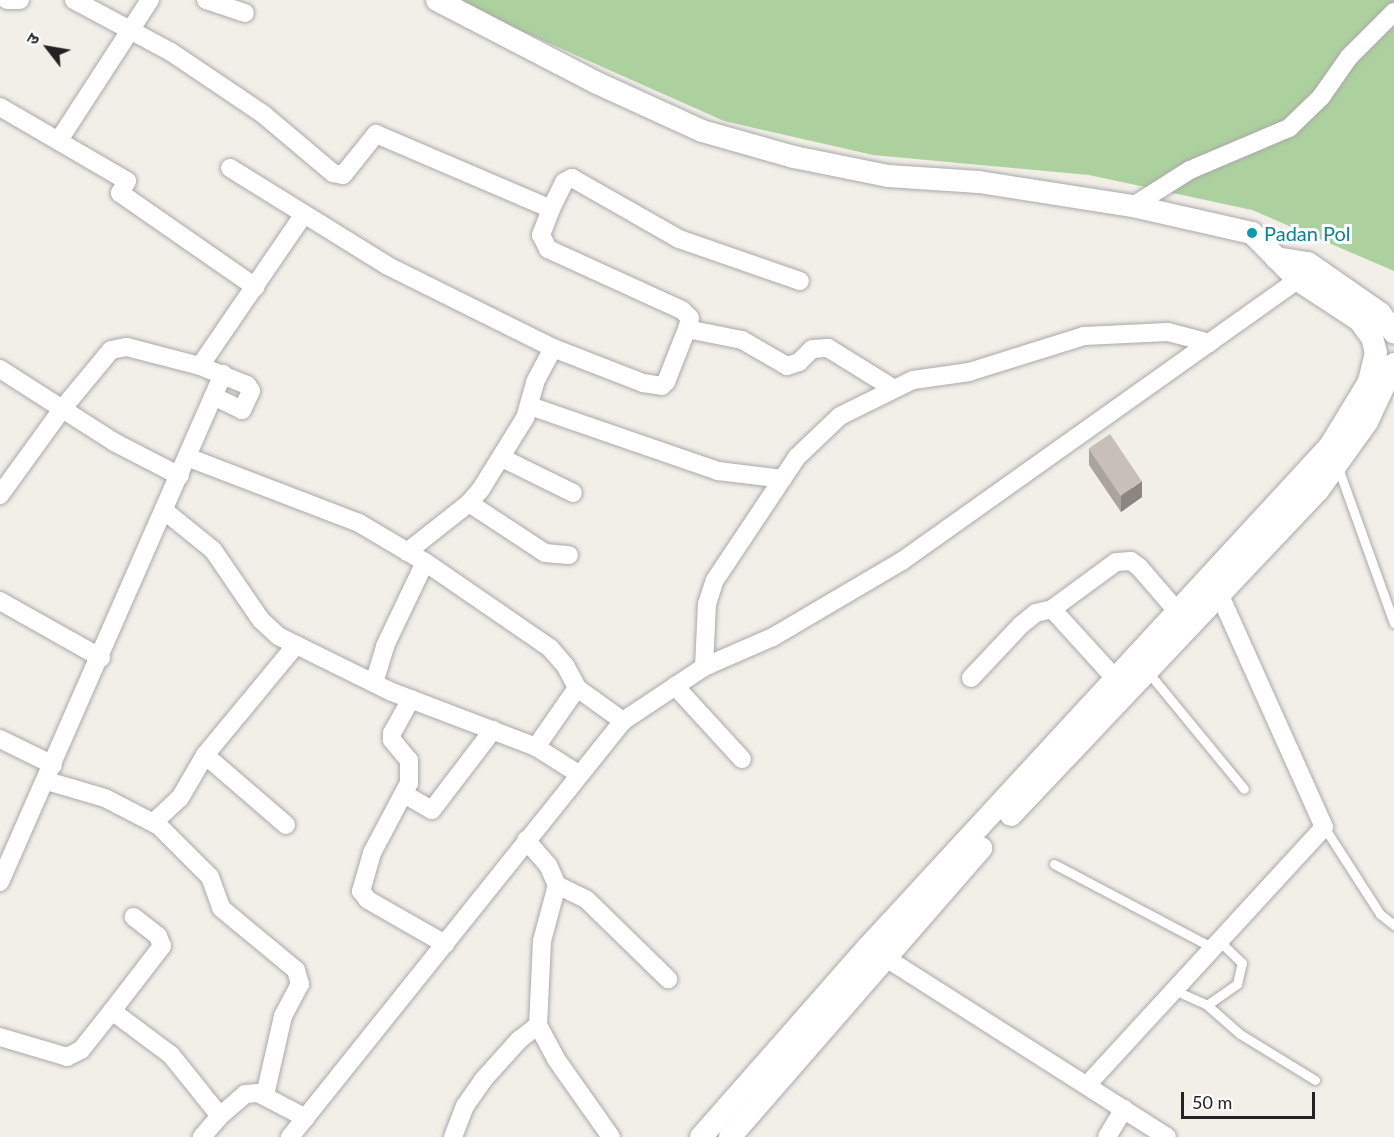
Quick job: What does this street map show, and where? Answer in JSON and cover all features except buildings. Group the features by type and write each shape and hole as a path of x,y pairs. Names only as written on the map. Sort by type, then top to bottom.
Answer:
{"street":[{"path":"7,0 20,0"},
{"path":"74,0 130,29 263,114 333,173 343,175 376,135 551,209"},
{"path":"59,140 150,0"},
{"path":"206,0 245,13"},
{"path":"437,0 597,82 702,131 794,157 888,176 979,182 1133,206 1252,233 1276,258 1380,313 1394,332"},
{"path":"1133,206 1190,170 1289,128 1321,97 1349,57 1394,12"},
{"path":"0,107 127,182 120,193 255,287"},
{"path":"230,168 388,266 553,348 643,383 662,386 670,377 690,318 682,310 548,249 541,235 564,182 572,178 688,243 800,281"},
{"path":"200,366 304,214"},
{"path":"290,1137 445,944 577,773 623,721 704,667 750,648 863,586 1210,343 1303,272"},
{"path":"1120,684 1146,670 1296,515 1333,455 1369,382 1376,353 1372,336 1359,320 1303,272"},
{"path":"687,329 742,340 787,366 799,362 812,349 828,348 891,387"},
{"path":"704,667 710,590 783,479 814,439 840,416 891,387 913,380 990,367 1084,336 1168,332 1210,343"},
{"path":"0,495 102,357 118,348 200,366 223,374 247,385 251,395 242,410 213,396"},
{"path":"407,552 470,503 502,458 530,406 535,382 553,348"},
{"path":"700,1137 787,1055 876,952 1120,684 1177,612 1367,422 1394,364"},
{"path":"0,369 114,442 180,476"},
{"path":"0,882 166,512 223,374"},
{"path":"530,406 718,471 783,479"},
{"path":"187,458 359,523 425,562 550,648 565,665 577,688 623,721"},
{"path":"502,458 573,492"},
{"path":"470,503 545,553 569,555"},
{"path":"166,512 213,550 269,628 296,645 374,683 536,747 577,773"},
{"path":"971,678 1021,625 1036,613 1052,609 1123,560 1139,567 1177,612"},
{"path":"374,683 385,646 425,562"},
{"path":"1087,1085 1324,827 1219,593"},
{"path":"0,601 101,658"},
{"path":"1052,609 1120,684"},
{"path":"154,822 180,798 205,754 296,645"},
{"path":"675,686 742,759"},
{"path":"536,747 577,688"},
{"path":"411,699 392,733 392,740 410,760 410,783 372,853 361,891 368,900 445,944"},
{"path":"404,794 432,810 493,730"},
{"path":"0,740 50,773 154,822 210,877 221,908 296,970 299,978 297,991 282,1016 265,1095"},
{"path":"205,754 286,825"},
{"path":"526,840 548,865 557,885 542,941 538,1025 561,1066 611,1137"},
{"path":"557,885 586,899 668,979"},
{"path":"0,1037 67,1057 81,1050 162,946 158,936 134,917"},
{"path":"876,952 1167,1137"},
{"path":"112,1011 171,1054 220,1116"},
{"path":"453,1137 465,1106 483,1080 519,1040 538,1025"},
{"path":"730,1137 787,1055"},
{"path":"202,1137 220,1116 245,1094 265,1095 306,1118"},
{"path":"1107,1137 1124,1109"}],"lane":[{"path":"1333,455 1394,623"},
{"path":"1146,670 1244,789"},
{"path":"1324,827 1380,914 1394,925"},
{"path":"1054,864 1216,945 1242,963 1243,973 1237,984 1207,1005"},
{"path":"1174,990 1207,1005 1240,1034 1315,1080"}],"green space":[{"path":"452,0 1394,0 1394,271 1252,210 1089,175 873,155 724,121"}],"place":[{"name":"Padan Pol","path":"1252,233"}]}
